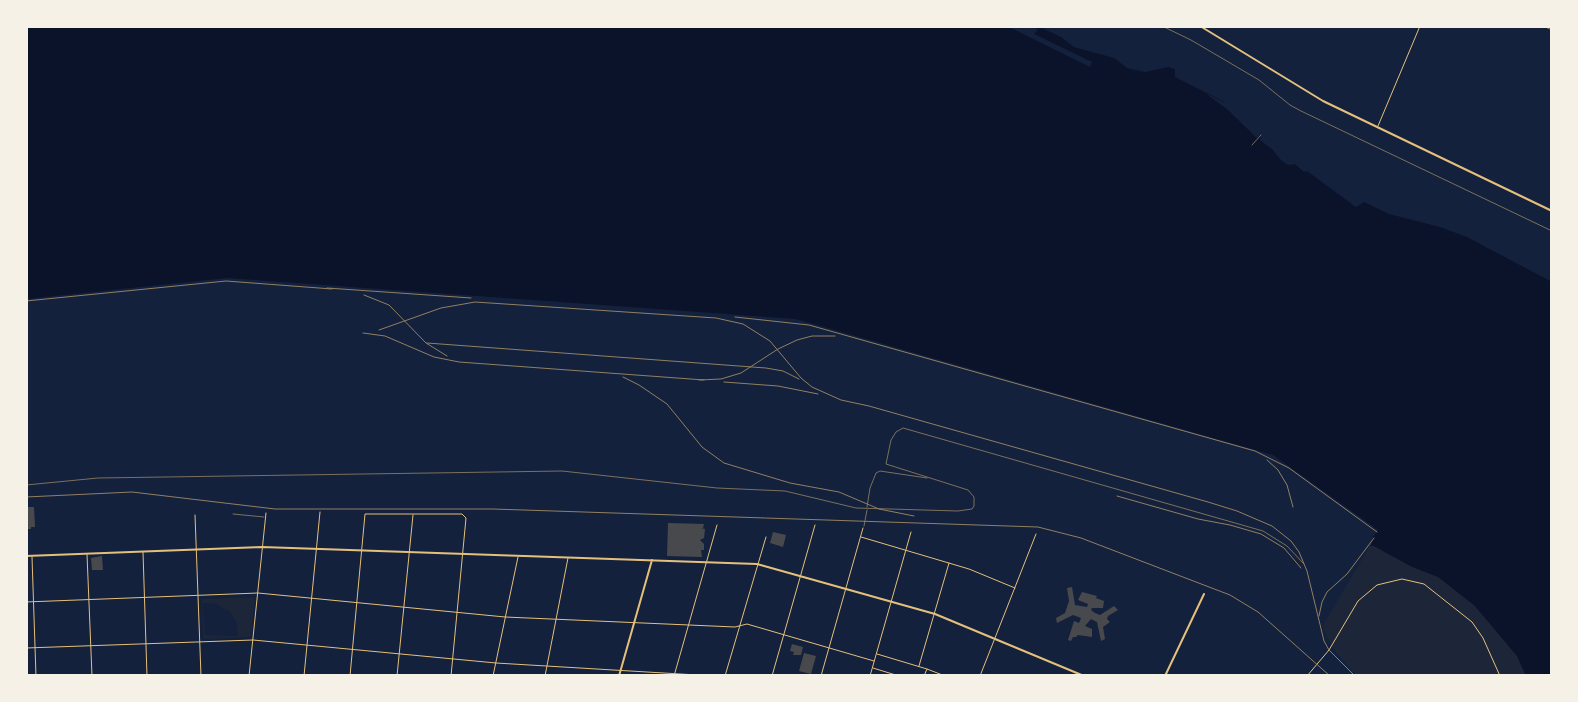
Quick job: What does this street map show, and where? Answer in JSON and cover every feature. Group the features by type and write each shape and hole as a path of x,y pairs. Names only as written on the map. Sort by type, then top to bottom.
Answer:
{"street":[{"path":"1200,26 1303,90 1552,211"},
{"path":"1378,127 1420,26"},
{"path":"304,676 320,512"},
{"path":"250,676 266,513"},
{"path":"350,676 365,514 466,516 451,676"},
{"path":"397,676 413,514"},
{"path":"195,515 201,676"},
{"path":"674,675 717,525"},
{"path":"772,676 815,525"},
{"path":"821,676 863,528"},
{"path":"870,676 911,532"},
{"path":"980,676 1036,534"},
{"path":"725,676 766,537"},
{"path":"861,537 949,562 1015,588"},
{"path":"26,556 262,547 757,564 935,614 995,637 1084,676"},
{"path":"143,551 147,676"},
{"path":"87,554 92,676"},
{"path":"32,556 36,676"},
{"path":"493,676 518,556"},
{"path":"544,676 569,558"},
{"path":"620,676 652,560"},
{"path":"919,666 949,562"},
{"path":"1308,676 1330,650 1358,600 1377,585 1402,579 1424,584 1472,622 1487,644 1500,676"},
{"path":"26,602 258,593 505,617 635,623 739,626 747,624 874,661"},
{"path":"1165,676 1204,594"},
{"path":"26,648 253,640 496,663 714,676"},
{"path":"876,654 919,666 944,676"},
{"path":"872,668 899,676"},
{"path":"924,676 927,669"}],"lane":[{"path":"26,485 98,478 562,471 717,488 785,491 845,506 867,509 968,511 975,502 972,493 968,490 886,464 891,440 896,432 903,428 1263,530 1287,546 1304,564"},
{"path":"863,528 868,494 876,473 888,471 928,478"},
{"path":"233,514 265,517"}],"path":[{"path":"1162,26 1191,40 1259,80 1300,111 1552,231"},
{"path":"1252,145 1261,135"}],"shaded area":[{"path":"26,26 1038,26 1061,37 1074,47 1114,58 1127,68 1145,72 1168,67 1175,69 1175,77 1223,101 1243,124 1356,207 1364,202 1389,214 1440,227 1467,237 1552,282 1552,676 1526,676 1517,656 1475,606 1438,577 1412,567 1371,546 1373,537 1378,530 1273,455 796,319 227,278 26,299"},
{"path":"1371,544 1391,556 1439,577 1475,606 1517,656 1526,676 1357,676 1334,650 1322,627"},
{"path":"255,597 251,637 203,639 202,599","holes":["203,603 216,604 230,612 237,623 238,636 205,635"]}],"pier":[{"path":"1007,26 1032,26 1038,30 1034,34 1092,62 1090,67"},
{"path":"1205,93 1230,105 1245,122 1261,133 1257,138 1227,109"},
{"path":"1264,135 1280,148 1287,157 1294,158 1309,170 1304,172 1295,164 1288,165 1281,160 1272,149 1261,141 1260,139"}],"building":[{"path":"26,507 34,507 35,527 31,527 31,529 26,529"},
{"path":"668,523 704,524 703,528 701,528 705,529 704,538 700,540 704,544 704,550 701,550 702,557 667,556"},
{"path":"773,532 786,535 783,547 770,543"},
{"path":"102,556 103,570 92,570 91,558"},
{"path":"1072,587 1075,605 1087,607 1088,604 1078,600 1082,592 1097,596 1096,598 1104,601 1103,608 1092,608 1091,610 1095,613 1100,615 1114,606 1118,610 1108,616 1107,619 1110,622 1103,627 1105,639 1101,641 1097,622 1091,619 1085,626 1092,629 1092,637 1078,635 1073,637 1071,641 1068,640 1074,621 1079,623 1081,618 1073,615 1057,623 1056,618 1065,613 1069,601 1067,588"},
{"path":"792,644 803,647 801,655 793,655 794,652 790,651"},
{"path":"804,653 816,656 811,674 799,671"}],"railway":[{"path":"1543,26 1552,30"},
{"path":"26,301 226,281 332,289"},
{"path":"327,288 471,298"},
{"path":"364,295 389,305 426,343 447,356"},
{"path":"379,330 441,308 475,302 716,318 743,324 770,341 801,378 812,387 841,400 869,406 1208,502 1237,511 1272,526 1291,541 1299,552 1307,571 1324,641 1329,650 1355,676"},
{"path":"735,317 809,325 1255,451 1289,468 1377,532"},
{"path":"363,333 385,336 434,357 459,362 704,380"},
{"path":"699,380 721,379 741,373 778,349 797,340 812,336 835,336"},
{"path":"427,343 766,368 783,371 799,379"},
{"path":"623,377 639,385 667,404 702,447 724,463 790,483 839,492 879,509 914,516"},
{"path":"724,382 778,386 818,394"},
{"path":"1267,460 1278,470 1287,485 1293,507"},
{"path":"26,497 132,492 275,509 493,509 1038,527 1081,538 1230,595 1258,612 1330,676"},
{"path":"1117,496 1198,519 1230,525 1261,534 1284,548 1301,568"},
{"path":"1319,616 1322,602 1327,592 1347,574 1374,538"}]}
